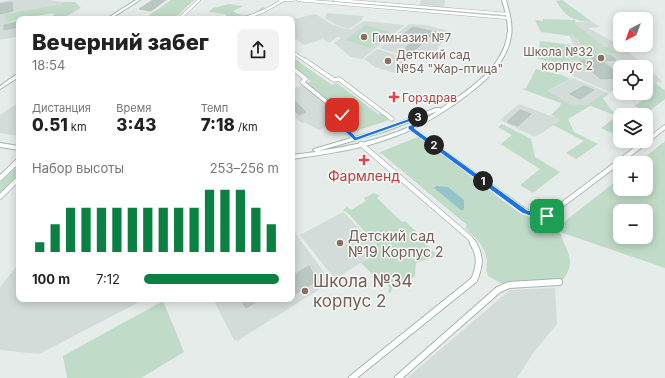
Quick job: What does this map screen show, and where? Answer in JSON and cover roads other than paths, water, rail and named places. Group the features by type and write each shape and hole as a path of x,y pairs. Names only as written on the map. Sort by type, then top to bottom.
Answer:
{"main road":[{"path":"113,16 138,0"},
{"path":"295,156 361,144 410,128 423,122 479,84 492,69 503,51 509,37 508,16 504,0"},
{"path":"0,88 16,78"},
{"path":"340,147 355,139 449,105"},
{"path":"418,116 423,122"},
{"path":"0,145 16,148"}],"street":[{"path":"182,16 199,0"},
{"path":"256,16 281,0 286,1"},
{"path":"256,16 286,1 293,0"},
{"path":"298,0 508,16"},
{"path":"335,0 386,6"},
{"path":"295,54 334,80 339,79 392,119"},
{"path":"295,70 306,79 302,82 350,120 344,128 355,139"},
{"path":"410,128 525,212 547,216 665,127"},
{"path":"352,378 474,280 481,266 479,251 470,238 361,144"},
{"path":"0,178 16,163"},
{"path":"0,197 16,181"},
{"path":"398,378 498,290 510,285 559,282"}],"water":[{"path":"436,186 448,187 464,200 464,210 461,210 434,188"}],"place":[{"name":"Гимназия №7","path":"364,37"},
{"name":"Школа №32 корпус 2","path":"601,58"},
{"name":"Детский сад №54 \"Жар-птица\"","path":"388,61"},
{"name":"Горздрав","path":"394,97"},
{"name":"Фармленд","path":"364,160"},
{"name":"Детский сад №19 Корпус 2","path":"340,243"},
{"name":"Школа №34 корпус 2","path":"305,291"}]}
